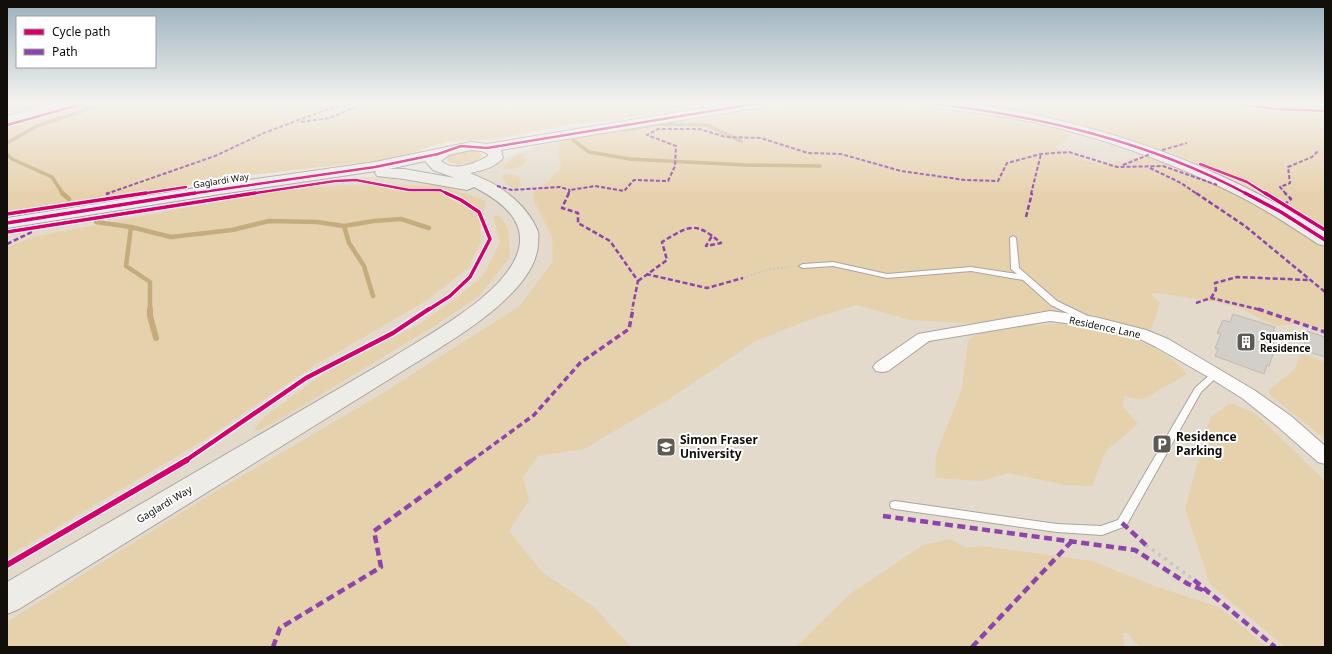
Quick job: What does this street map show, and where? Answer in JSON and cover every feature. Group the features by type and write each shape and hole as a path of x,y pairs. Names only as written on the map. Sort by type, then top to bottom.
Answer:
{"street":[{"path":"490,157 461,146 444,151 443,164 471,169 490,157 576,134"},
{"path":"1090,134 1153,153 1197,170 1262,200 1296,220 1325,240"},
{"path":"344,171 404,174 436,178 496,192 497,186 491,174 490,157"},
{"name":"Gaglardi Way","path":"7,223 344,171 375,167 443,164 496,192 511,205 524,222 529,233 528,251 520,271 512,283 495,299 452,330 7,599"},
{"name":"Residence Lane","path":"882,367 924,337 1050,316 1095,322 1140,333 1162,343 1216,374 1248,394 1284,421 1325,458"}],"lane":[{"path":"1013,238 1015,269 1054,303 1095,322"},
{"path":"803,266 833,264 887,276 971,269 1026,278"},
{"path":"895,505 1057,528 1102,531 1122,523 1198,390 1216,374"}],"path":[{"path":"1296,134 1301,140 1325,155"},
{"path":"743,278 767,270 803,266"},
{"path":"1146,545 1194,580"}],"shaded area":[{"path":"7,134 526,134 499,139 446,142 391,159 235,177 7,216"},
{"name":"Simon Fraser University","path":"591,134 1082,134 1144,153 1304,231 1325,246 1325,647 7,647 7,230 319,181 357,177 394,176 437,181 495,166 499,161 526,149"},
{"path":"594,134 1067,134 1069,135 1064,142 1057,145 1058,149 1079,156 1083,160 1101,164 1113,164 1117,161 1131,163 1130,158 1148,156 1239,192 1295,226 1325,248 1325,328 1294,324 1276,326 1239,308 1215,302 1158,293 1151,294 1160,303 1151,331 1129,328 1092,315 1000,325 910,320 856,305 811,319 756,341 669,399 584,449 538,456 523,477 529,500 509,531 542,572 594,607 631,647 7,647 7,622 203,499 378,396 520,306 553,261 552,237 534,201 533,193 548,182 561,167 558,144 579,136"},
{"path":"1105,134 1325,134 1325,232 1254,189 1202,165 1123,138"},
{"path":"466,150 478,151 482,156 475,161 466,164 456,164 447,161 446,159 450,154"},
{"path":"522,153 525,154 523,158 527,161 522,166 503,169 508,162"},
{"path":"509,174 519,176 521,185 517,189 511,187 504,180 502,175"},
{"path":"370,184 444,186 486,201 480,223 481,242 468,268 426,301 317,364 201,442 7,557 7,247 33,237 278,190"},
{"path":"496,215 501,217 508,229 510,257 479,296 434,326 284,417 260,430 254,430 263,418 323,374 421,323 456,298 483,276 500,243 493,216"},
{"path":"1072,323 1118,334 1150,346 1164,353 1187,374 1142,400 1124,396 1123,407 1138,424 1106,451 1092,486 1065,485 1009,473 981,481 935,478 936,455 962,388 968,341 982,329"},
{"path":"1301,353 1325,362 1325,439 1269,394 1269,390 1294,370"},
{"path":"1230,403 1255,413 1325,481 1325,647 1285,647 1210,584 1185,509 1210,418"},
{"path":"950,539 967,548 983,546 1092,561 1157,587 1219,607 1267,647 1140,647 1127,633 1123,633 1124,647 796,647 850,594 923,545"}],"building":[{"name":"Squamish Residence","path":"1233,314 1275,327 1272,335 1276,336 1271,350 1274,351 1269,366 1267,365 1264,374 1215,356 1218,349 1215,348 1221,334 1217,333 1223,320 1230,322"},
{"path":"1307,331 1325,337 1325,357 1303,350"}],"waterway":[{"path":"7,143 24,134"},
{"path":"725,134 741,141"},
{"path":"573,140 589,152 630,159 745,165 820,166"},
{"path":"7,154 12,159 52,177 63,194"},
{"path":"63,194 69,199"},
{"path":"344,226 374,221 401,219 429,228"},
{"path":"131,227 171,237 232,230 269,221 317,222 344,226"},
{"path":"96,222 131,227"},
{"path":"344,226 349,243 364,266 373,296"},
{"path":"131,227 126,266 150,282 150,316 156,338"}],"marked path":[{"path":"106,194 215,156 263,134"},
{"path":"273,647 280,628 381,567 374,531 534,415 580,363 629,329 638,281 610,241 578,223 578,213 562,208 570,190 595,186 624,191 634,180 668,181 675,166 676,146 647,135 650,134"},
{"path":"714,134 726,137 761,138 808,153 841,154 901,171 965,180 998,181 1007,163 1041,154 1069,152 1117,167 1163,166 1217,185"},
{"path":"1162,150 1187,143"},
{"path":"1284,205 1291,199 1280,187 1290,183 1288,167 1312,157 1318,151"},
{"path":"1123,165 1153,153"},
{"path":"1026,217 1041,154"},
{"path":"1150,168 1181,183 1245,226 1325,292"},
{"path":"497,186 512,190 560,187 570,190"},
{"path":"638,281 667,260 662,242 687,229 698,228 708,231 721,243 706,246 712,236"},
{"path":"7,244 34,231"},
{"path":"646,274 707,288 743,278"},
{"path":"1211,298 1216,290 1215,283 1237,277 1309,280"},
{"path":"1196,303 1211,298 1251,307 1325,332"},
{"path":"883,516 1135,550 1188,584 1210,593"},
{"path":"1122,523 1146,545"},
{"path":"972,647 1072,541"},
{"path":"1194,580 1275,647"}],"cycle path":[{"path":"7,223 214,190 375,167 438,154 461,146 487,148 571,134"},
{"path":"1094,134 1136,146 1186,165 1234,187 1281,212 1325,240"},
{"path":"1200,164 1247,182 1325,230"},
{"path":"7,232 293,187 335,181 356,180 409,190 440,190 461,200 479,212 490,239 470,277 450,296 393,333 306,378 198,453 7,565"},
{"path":"7,214 186,187"}],"place":[{"name":"Squamish Residence","path":"1246,342"},
{"name":"Residence Parking","path":"1162,444"},
{"name":"Simon Fraser University","path":"666,447"}]}
